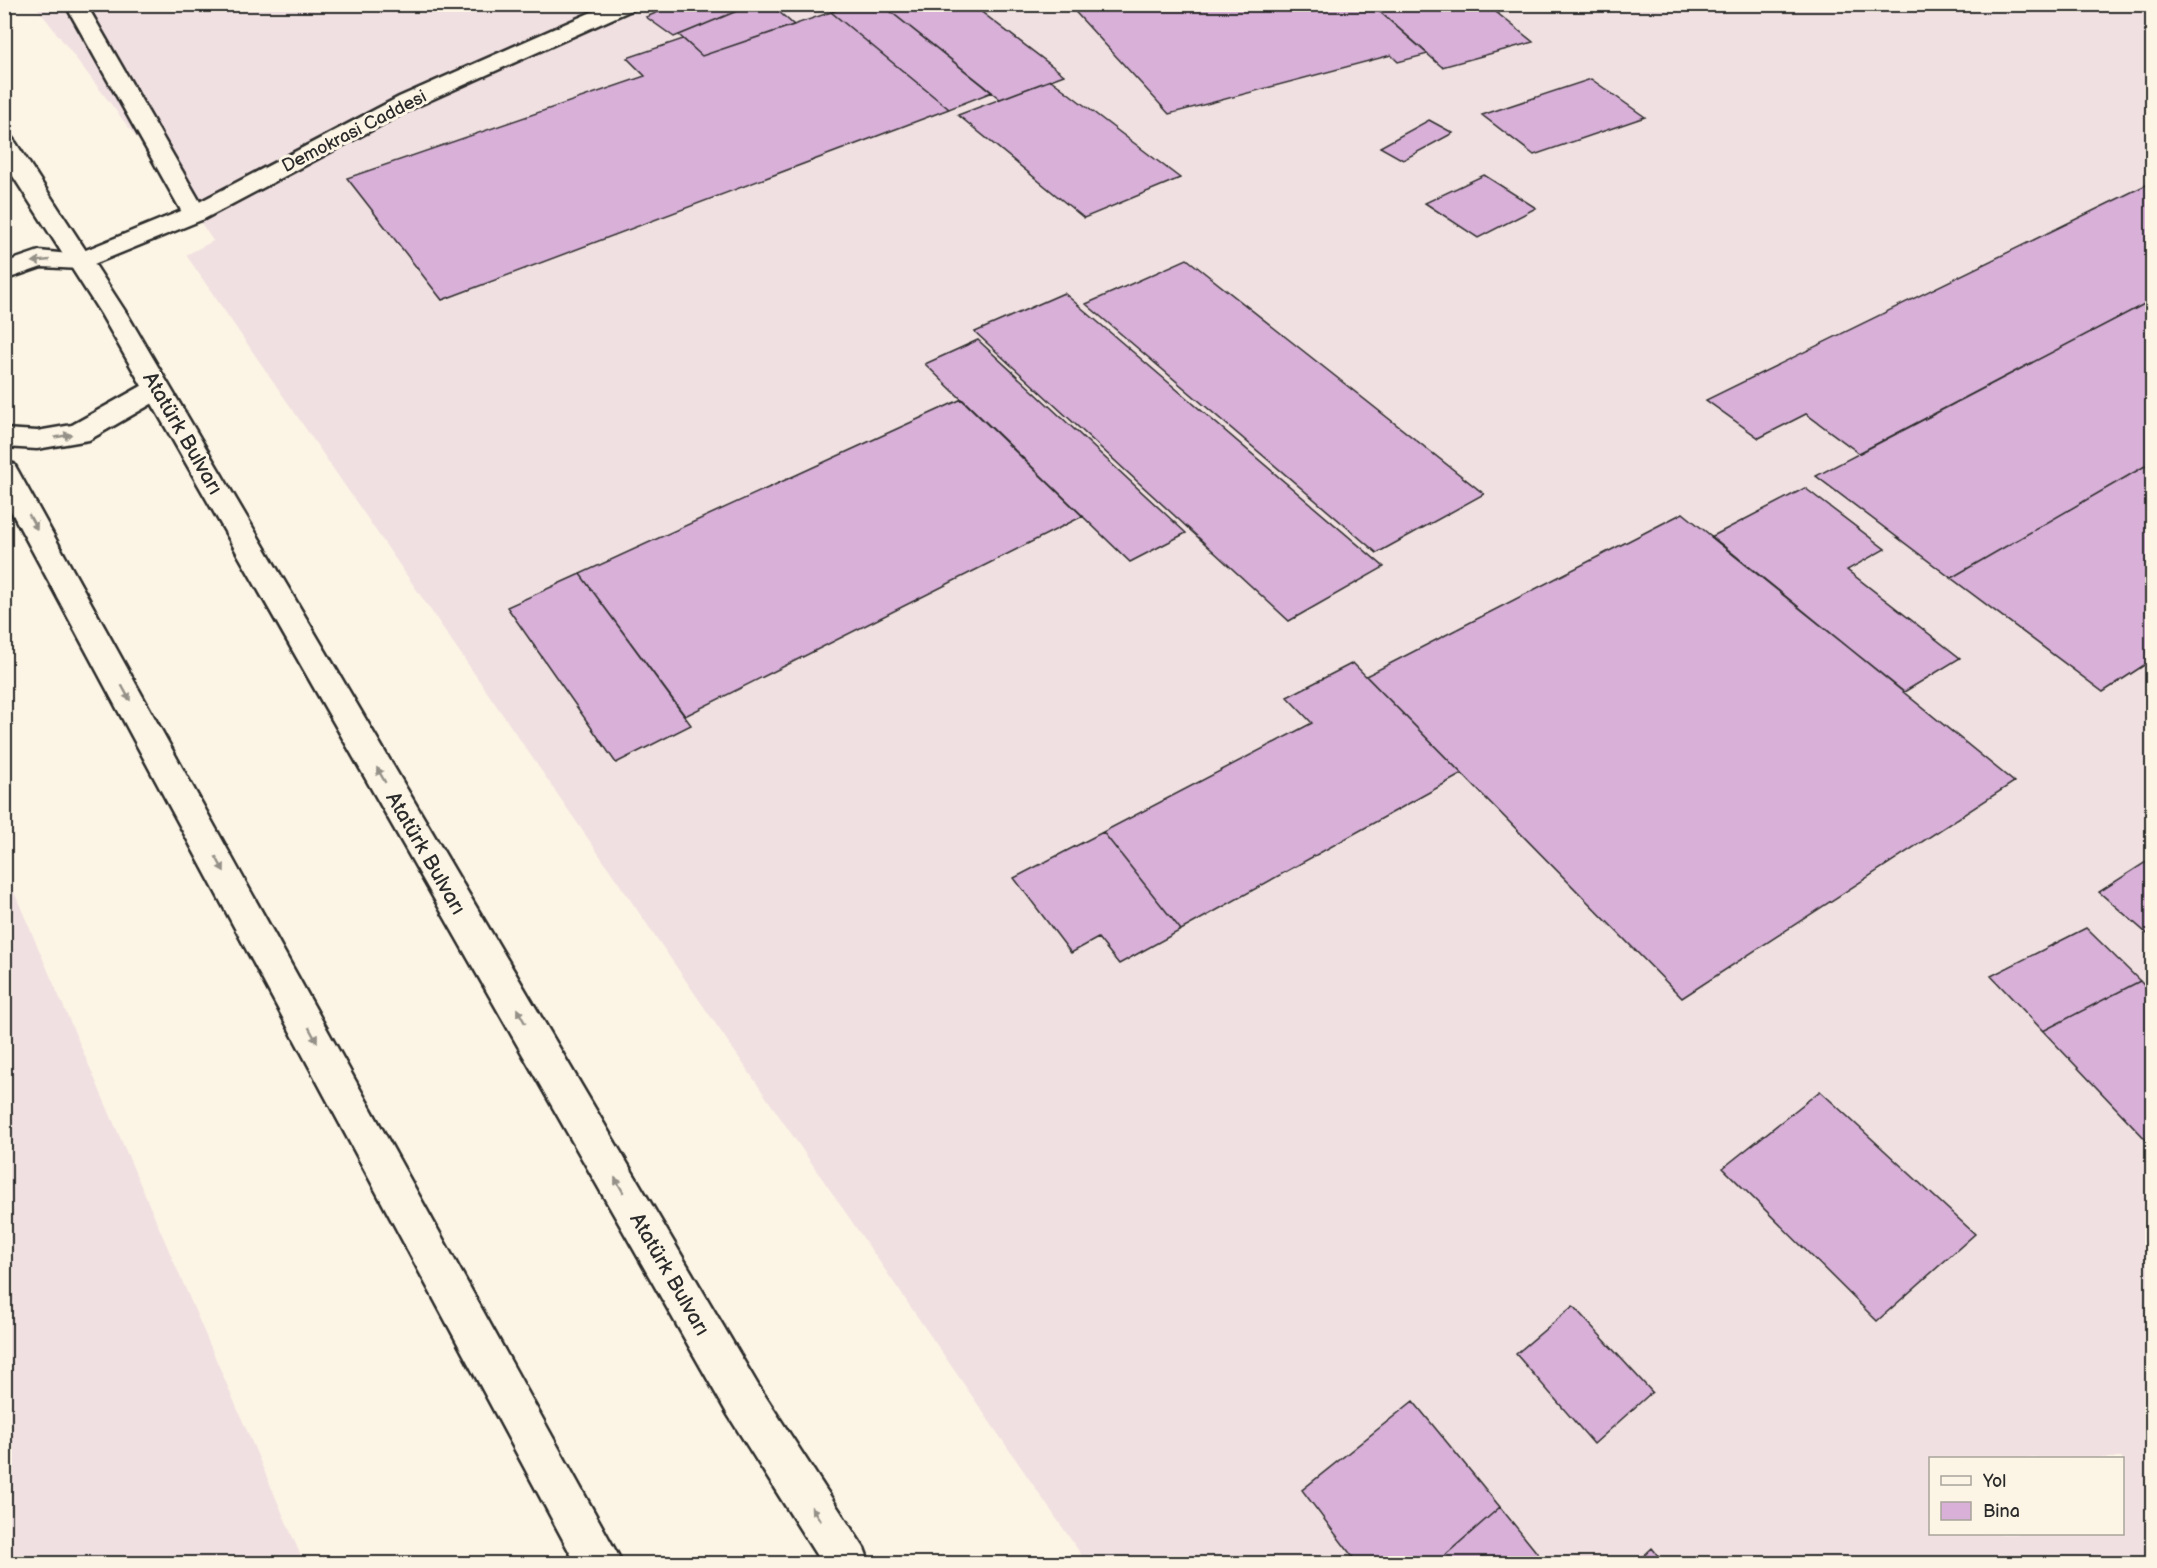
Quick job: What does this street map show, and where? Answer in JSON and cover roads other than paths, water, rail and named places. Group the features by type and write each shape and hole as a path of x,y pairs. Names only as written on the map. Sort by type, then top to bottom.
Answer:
{"main road":[{"path":"75,4 195,214"},
{"name":"Demokrasi Caddesi","path":"80,261 195,214 407,102 629,4"},
{"name":"Atatürk Bulvarı","path":"4,143 80,261 157,389 743,1400 848,1563"},
{"path":"4,272 39,259 80,261"},
{"path":"4,438 37,440 80,433 157,389"},
{"path":"4,471 601,1563"}]}
